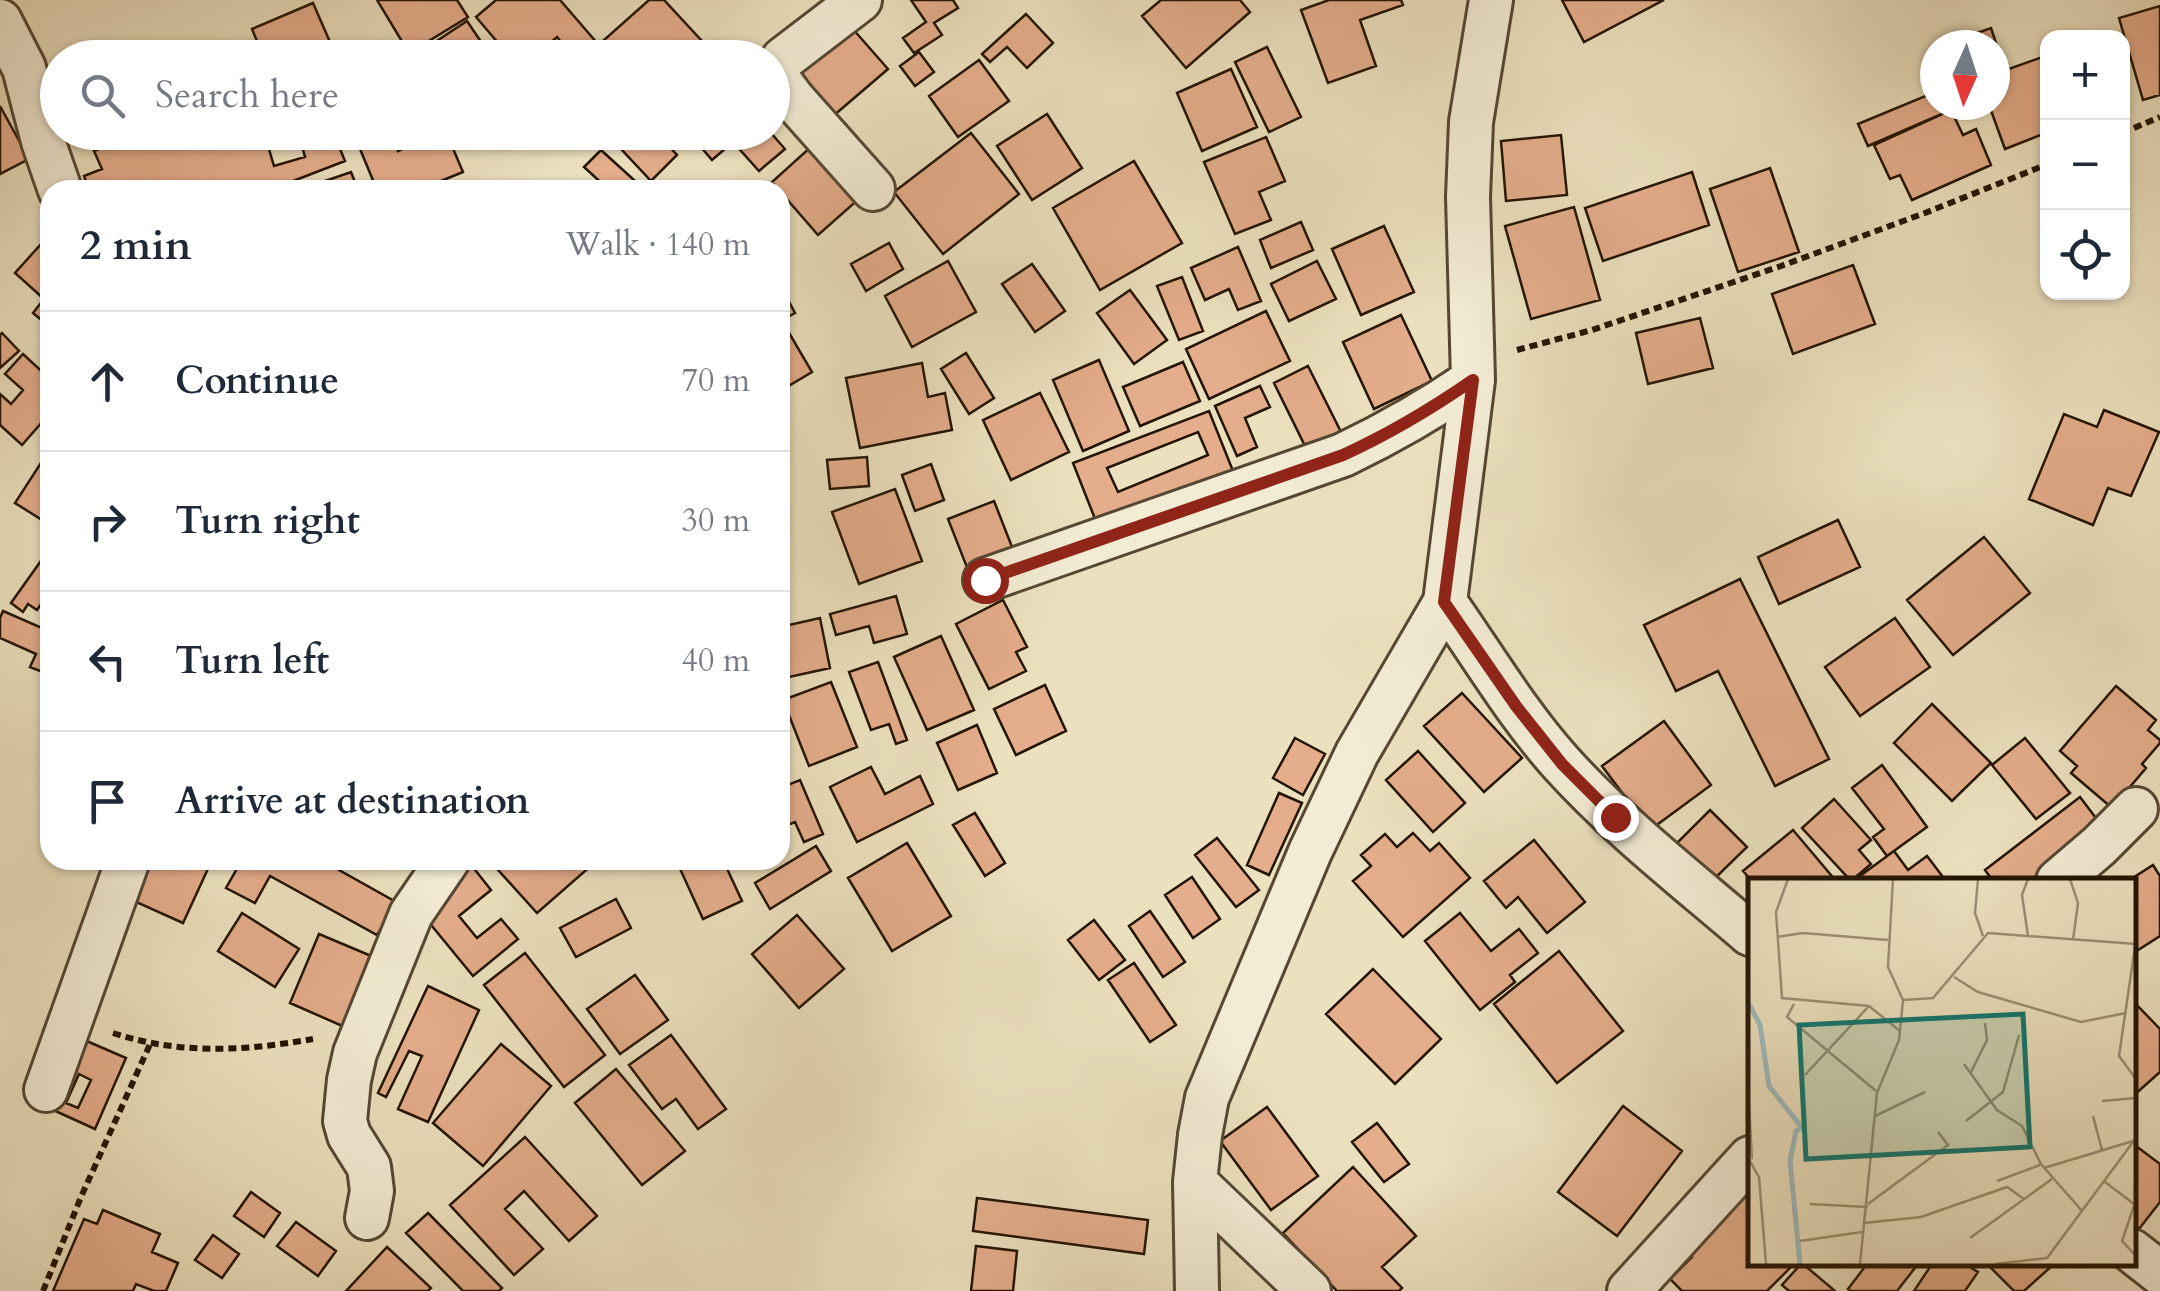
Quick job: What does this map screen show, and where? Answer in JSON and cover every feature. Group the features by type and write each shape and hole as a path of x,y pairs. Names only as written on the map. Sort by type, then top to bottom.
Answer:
{"street":[{"path":"790,54 860,0"},
{"path":"1197,1291 1195,1182 1207,1098 1356,753 1444,602 1472,369 1468,197 1471,122 1491,0"},
{"path":"0,21 24,68 40,129"},
{"path":"790,96 873,189"},
{"path":"46,150 57,180"},
{"path":"985,580 1343,455 1429,410 1472,369"},
{"path":"1444,602 1516,706 1562,764 1615,817 1748,932"},
{"path":"2062,878 2136,810"},
{"path":"46,1090 124,870"},
{"path":"367,1218 372,1191 370,1168 349,1135 349,1080 355,1053 411,914 441,870"},
{"path":"1629,1291 1748,1160"},
{"path":"1195,1182 1309,1291"},
{"path":"2135,1253 2160,1273"}],"path":[{"path":"2130,130 2160,117"},
{"path":"1472,369 1764,272 2040,167"},
{"path":"71,1019 135,1040 184,1049 241,1049 364,1030"},
{"path":"44,1291 81,1197 151,1042"}],"building":[{"path":"377,0 457,0 468,17 430,40 401,40"},
{"path":"496,0 560,0 594,40 496,40 476,17"},
{"path":"649,0 664,0 701,40 604,40"},
{"path":"911,0 953,0 958,8 934,23 942,35 914,53 903,38 926,22"},
{"path":"1161,0 1240,0 1250,12 1186,68 1142,16"},
{"path":"1329,0 1401,0 1403,5 1360,20 1376,66 1328,83 1301,10"},
{"path":"1562,0 1664,0 1584,42"},
{"path":"313,3 329,40 257,40 252,29"},
{"path":"2160,6 2160,95 2143,100 2130,56 2130,30 2123,30 2119,18"},
{"path":"1026,14 1053,43 1027,68 1007,47 990,62 982,54"},
{"path":"845,20 888,69 825,123 790,83 790,67"},
{"path":"467,21 480,40 438,40"},
{"path":"1267,47 1301,117 1269,132 1235,62"},
{"path":"919,52 934,72 915,86 900,66"},
{"path":"2040,58 2040,135 2005,149 1994,120 2010,120 2010,69"},
{"path":"979,60 1009,101 958,137 929,96"},
{"path":"1231,69 1257,127 1202,151 1177,93"},
{"path":"1920,98 1920,120 1928,120 1868,146 1858,124"},
{"path":"0,106 29,159 0,174"},
{"path":"1047,114 1082,168 1032,200 997,146"},
{"path":"1929,120 1956,120 1963,135 1976,129 1991,165 1912,200 1900,175 1890,179 1874,145"},
{"path":"971,133 1019,194 943,254 894,192"},
{"path":"1561,135 1567,195 1506,201 1501,141"},
{"path":"1266,137 1285,181 1259,192 1271,220 1235,234 1204,162"},
{"path":"813,145 860,198 818,235 790,203 790,180 774,180"},
{"path":"269,150 274,166 305,157 303,150 340,150 345,161 296,180 85,180 84,176 102,169 94,151"},
{"path":"360,150 454,150 463,172 443,180 373,180"},
{"path":"601,150 634,180 598,180 584,167"},
{"path":"622,150 672,150 677,155 650,180"},
{"path":"703,150 724,150 712,160"},
{"path":"740,150 784,150 759,171"},
{"path":"1134,161 1182,243 1100,290 1053,208"},
{"path":"1770,168 1799,252 1738,272 1710,189"},
{"path":"351,172 354,180 328,180"},
{"path":"1692,172 1709,225 1603,261 1585,208"},
{"path":"1574,207 1600,300 1531,319 1505,226"},
{"path":"1301,222 1313,250 1271,268 1260,240"},
{"path":"1384,226 1414,292 1361,315 1332,249"},
{"path":"889,243 903,269 866,291 851,264"},
{"path":"40,245 40,295 15,273"},
{"path":"1238,247 1261,301 1238,310 1229,289 1205,300 1191,268"},
{"path":"948,261 976,312 912,347 885,296"},
{"path":"1317,261 1336,299 1289,321 1271,284"},
{"path":"1032,264 1065,311 1035,332 1002,284"},
{"path":"1853,265 1875,324 1793,354 1772,294"},
{"path":"1182,277 1203,331 1179,340 1157,286"},
{"path":"1130,290 1167,340 1134,364 1097,313"},
{"path":"1266,311 1290,361 1209,399 1186,349"},
{"path":"1401,315 1432,381 1374,409 1343,342"},
{"path":"1700,318 1713,368 1648,384 1636,333"},
{"path":"0,335 19,351 0,368"},
{"path":"790,335 812,372 790,385"},
{"path":"966,353 994,398 969,414 941,369"},
{"path":"23,354 40,370 40,424 22,445 0,425 0,394 11,404 23,390 5,374"},
{"path":"1099,360 1129,431 1083,451 1053,380"},
{"path":"1183,362 1200,401 1140,426 1123,387"},
{"path":"922,363 928,397 945,393 952,430 860,448 846,378"},
{"path":"1308,366 1343,436 1308,452 1274,383"},
{"path":"1260,386 1270,407 1245,418 1257,447 1237,456 1215,406"},
{"path":"1040,393 1069,452 1011,480 983,420"},
{"path":"2104,410 2159,432 2131,496 2108,488 2093,525 2029,499 2064,414 2097,427"},
{"path":"1209,411 1237,481 1101,534 1073,463"},
{"path":"1198,432 1208,455 1118,492 1107,468"},
{"path":"867,457 869,486 830,489 827,460"},
{"path":"40,464 40,519 15,503"},
{"path":"931,464 944,500 915,511 902,475"},
{"path":"895,489 922,561 859,584 832,512"},
{"path":"994,501 1014,552 968,570 948,519"},
{"path":"1838,520 1860,567 1779,604 1758,557"},
{"path":"1984,537 2030,593 1953,655 1907,600"},
{"path":"40,562 37,610 28,604 23,612 11,603"},
{"path":"1740,579 1829,759 1775,786 1718,671 1676,691 1644,625"},
{"path":"896,596 907,634 874,643 869,626 836,635 830,614"},
{"path":"1003,600 1027,647 1016,652 1026,671 989,689 956,624"},
{"path":"3,611 40,627 40,671 30,667 36,654 0,638"},
{"path":"820,618 830,668 790,677 790,625"},
{"path":"1895,618 1930,667 1860,716 1825,667"},
{"path":"941,636 974,710 927,730 894,657"},
{"path":"878,662 907,740 896,744 889,724 871,730 849,672"},
{"path":"831,682 857,747 809,766 790,718 790,697"},
{"path":"1045,685 1066,731 1016,755 994,709"},
{"path":"2116,686 2156,720 2148,730 2160,743 2142,764 2146,768 2112,808 2071,773 2077,766 2060,751"},
{"path":"1462,693 1522,758 1484,792 1424,726"},
{"path":"1932,704 1991,763 1952,801 1894,743"},
{"path":"1664,721 1711,785 1650,830 1602,766"},
{"path":"977,725 997,773 958,790 937,743"},
{"path":"1295,738 1325,754 1303,795 1273,778"},
{"path":"2025,738 2070,793 2036,819 1992,765"},
{"path":"1418,751 1465,803 1433,832 1386,780"},
{"path":"1882,765 1927,827 1887,856 1873,837 1884,829 1852,788"},
{"path":"871,767 885,794 920,776 933,804 857,842 830,787"},
{"path":"800,780 823,834 804,842 795,822 790,824 790,784"},
{"path":"1279,793 1302,803 1269,875 1247,865"},
{"path":"2080,797 2102,826 2034,878 1991,878 1985,870"},
{"path":"1834,799 1871,840 1859,850 1871,864 1855,878 1848,878 1802,828"},
{"path":"1710,810 1747,847 1708,885 1672,848"},
{"path":"975,813 1005,863 985,876 953,825"},
{"path":"1793,830 1833,878 1749,878 1743,871"},
{"path":"1413,833 1430,851 1439,843 1470,878 1403,937 1353,881 1371,866 1361,855 1385,834 1397,847"},
{"path":"1217,838 1259,890 1236,907 1195,855"},
{"path":"1534,840 1585,902 1547,933 1518,897 1506,908 1484,881"},
{"path":"907,843 951,916 892,951 848,878"},
{"path":"816,846 831,871 770,909 755,883 776,870 790,870 790,862"},
{"path":"1894,851 1908,870 1927,856 1944,878 1862,878"},
{"path":"2153,865 2160,876 2160,936 2135,952 2135,878"},
{"path":"138,870 207,870 183,923 125,897"},
{"path":"236,870 339,870 396,902 377,935 270,876 255,903 226,888"},
{"path":"467,870 475,870 491,890 459,916 477,938 501,919 518,939 473,976 418,909"},
{"path":"498,870 586,870 537,913"},
{"path":"681,870 728,870 742,901 703,919"},
{"path":"1192,877 1220,919 1193,938 1165,895"},
{"path":"616,899 631,928 576,957 560,928"},
{"path":"1150,911 1185,962 1163,977 1129,926"},
{"path":"242,913 299,949 275,987 218,951"},
{"path":"1460,913 1491,951 1519,929 1538,953 1510,975 1515,982 1480,1010 1425,941"},
{"path":"797,915 844,969 799,1008 752,954"},
{"path":"1094,920 1125,960 1099,980 1068,940"},
{"path":"319,934 376,958 347,1028 290,1003"},
{"path":"1559,951 1623,1031 1557,1083 1494,1004"},
{"path":"525,953 605,1055 564,1087 484,985"},
{"path":"1134,963 1176,1025 1150,1042 1108,980"},
{"path":"1373,969 1441,1039 1395,1084 1326,1014"},
{"path":"635,975 668,1020 620,1054 587,1009"},
{"path":"428,986 479,1010 428,1122 398,1109 422,1056 409,1051 386,1097 378,1093"},
{"path":"2135,1003 2160,1029 2160,1072 2135,1094"},
{"path":"671,1035 726,1109 698,1129 676,1099 662,1109 629,1065"},
{"path":"82,1039 126,1058 95,1129 51,1109","holes":["79,1074 91,1080 78,1108 66,1103"]},
{"path":"501,1044 551,1086 483,1166 433,1123"},
{"path":"616,1069 685,1151 642,1185 575,1103"},
{"path":"1623,1106 1682,1151 1617,1236 1558,1192"},
{"path":"1267,1107 1318,1176 1271,1210 1220,1141"},
{"path":"1377,1123 1409,1164 1384,1182 1352,1142"},
{"path":"525,1137 597,1216 569,1241 524,1191 505,1209 543,1249 514,1275 450,1205"},
{"path":"2135,1145 2160,1164 2160,1202 2139,1229 2135,1227"},
{"path":"1353,1167 1416,1236 1382,1267 1402,1288 1399,1291 1337,1291 1283,1233"},
{"path":"1743,1190 1748,1194 1748,1266 1792,1266 1767,1291 1682,1291 1670,1279 1692,1257 1685,1250"},
{"path":"251,1192 280,1213 264,1237 234,1216"},
{"path":"977,1198 1148,1220 1144,1254 973,1231"},
{"path":"103,1210 160,1234 152,1252 178,1263 166,1291 136,1284 133,1291 53,1291 84,1219 97,1224"},
{"path":"428,1213 502,1288 499,1291 463,1291 406,1233"},
{"path":"296,1222 336,1251 318,1276 277,1246"},
{"path":"213,1235 239,1254 222,1278 195,1260"},
{"path":"976,1246 1017,1251 1013,1291 971,1291"},
{"path":"387,1247 431,1288 346,1291"},
{"path":"1799,1266 1805,1266 1835,1291 1789,1291 1782,1285"},
{"path":"1865,1266 1916,1266 1897,1291 1848,1289"},
{"path":"1931,1266 1968,1266 1978,1272 1965,1291 1914,1291"},
{"path":"1989,1266 2052,1266 2024,1291 2014,1291"}],"route":[{"path":"985,580 1343,455 1429,410 1473,380 1444,602 1516,706 1562,764 1615,817"}]}
